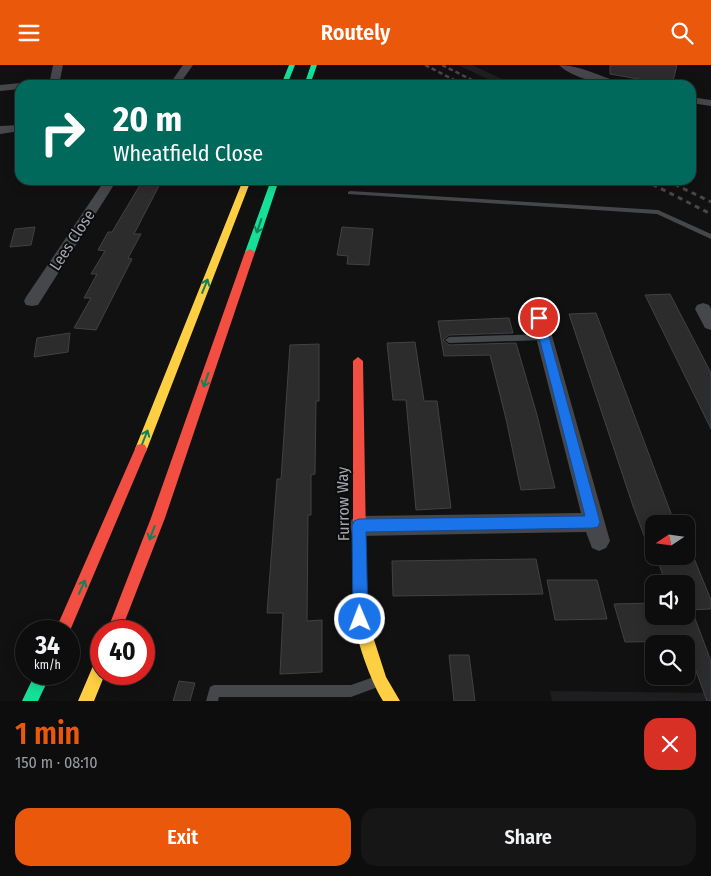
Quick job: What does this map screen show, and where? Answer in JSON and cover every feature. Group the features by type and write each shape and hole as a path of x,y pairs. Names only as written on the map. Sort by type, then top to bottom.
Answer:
{"main road":[{"path":"286,80 292,65"},
{"path":"309,80 314,65"},
{"path":"67,620 145,439 245,185"},
{"path":"118,620 158,518 273,185"},
{"name":"Furrow Way","path":"358,361 360,619 379,681 392,701"},
{"path":"30,701 38,685"},
{"path":"86,701 92,685"}],"street":[{"path":"55,80 58,65"},
{"path":"178,80 188,65"},
{"path":"564,65 601,80"},
{"path":"0,88 15,86"},
{"path":"696,101 711,103"},
{"path":"0,130 15,128"},
{"name":"Lees Close","path":"33,301 108,185"},
{"path":"703,309 711,324"},
{"path":"359,526 596,532 539,318"}],"lane":[{"path":"350,193 658,212 711,237"},
{"path":"449,340 544,337"},
{"path":"212,701 214,691 351,691 379,681"}],"shaded area":[{"path":"458,65 472,65 504,80 490,80"},
{"path":"550,691 711,693 711,701 552,701"}],"building":[{"path":"610,65 677,65 673,80 644,80 610,74"},
{"path":"140,185 159,185 134,234 141,234 128,258 132,259 96,330 74,328 91,298 84,298 97,274 91,274 105,251 98,250 108,232 112,232"},
{"path":"35,227 31,245 10,247 15,229"},
{"path":"342,227 373,229 369,265 347,264 348,256 337,255"},
{"path":"670,294 711,373 711,429 645,295"},
{"path":"596,313 672,515 645,515 645,538 633,506 569,314"},
{"path":"509,318 513,333 449,335 443,340 449,345 516,343 537,415 555,488 521,490 490,355 444,356 438,321"},
{"path":"70,333 68,352 34,357 37,338"},
{"path":"415,342 424,401 437,401 451,508 416,510 406,400 393,400 387,343"},
{"path":"319,344 319,401 316,401 315,474 311,475 311,515 308,515 307,621 322,620 322,672 280,674 283,613 267,613 277,479 281,479 290,345"},
{"path":"536,559 543,594 393,596 392,561"},
{"path":"695,561 711,600 711,609 695,610 695,575 663,575 659,565 695,565"},
{"path":"547,580 597,580 607,619 555,620"},
{"path":"645,603 645,625 695,625 695,619 711,661 711,701 707,701 695,668 695,635 645,635 645,642 625,642 614,604"},
{"path":"449,655 469,655 475,701 454,701"},
{"path":"179,681 195,683 190,701 173,701"}],"railway":[{"path":"425,65 454,80"},
{"path":"442,65 472,80"},
{"path":"654,185 711,214"},
{"path":"676,185 711,202"}],"traffic: fast":[{"path":"286,80 292,65"},
{"path":"309,80 314,65"},
{"path":"250,252 273,185"},
{"path":"30,701 38,685"}],"traffic: slow":[{"path":"141,449 245,185"},
{"path":"360,600 360,618 379,681 392,701"},
{"path":"86,701 92,685"}],"traffic: jam":[{"path":"118,620 158,518 250,252"},
{"path":"358,361 360,600"},
{"path":"67,620 141,449"}],"route":[{"path":"360,619 359,526 593,522 539,318"}]}
